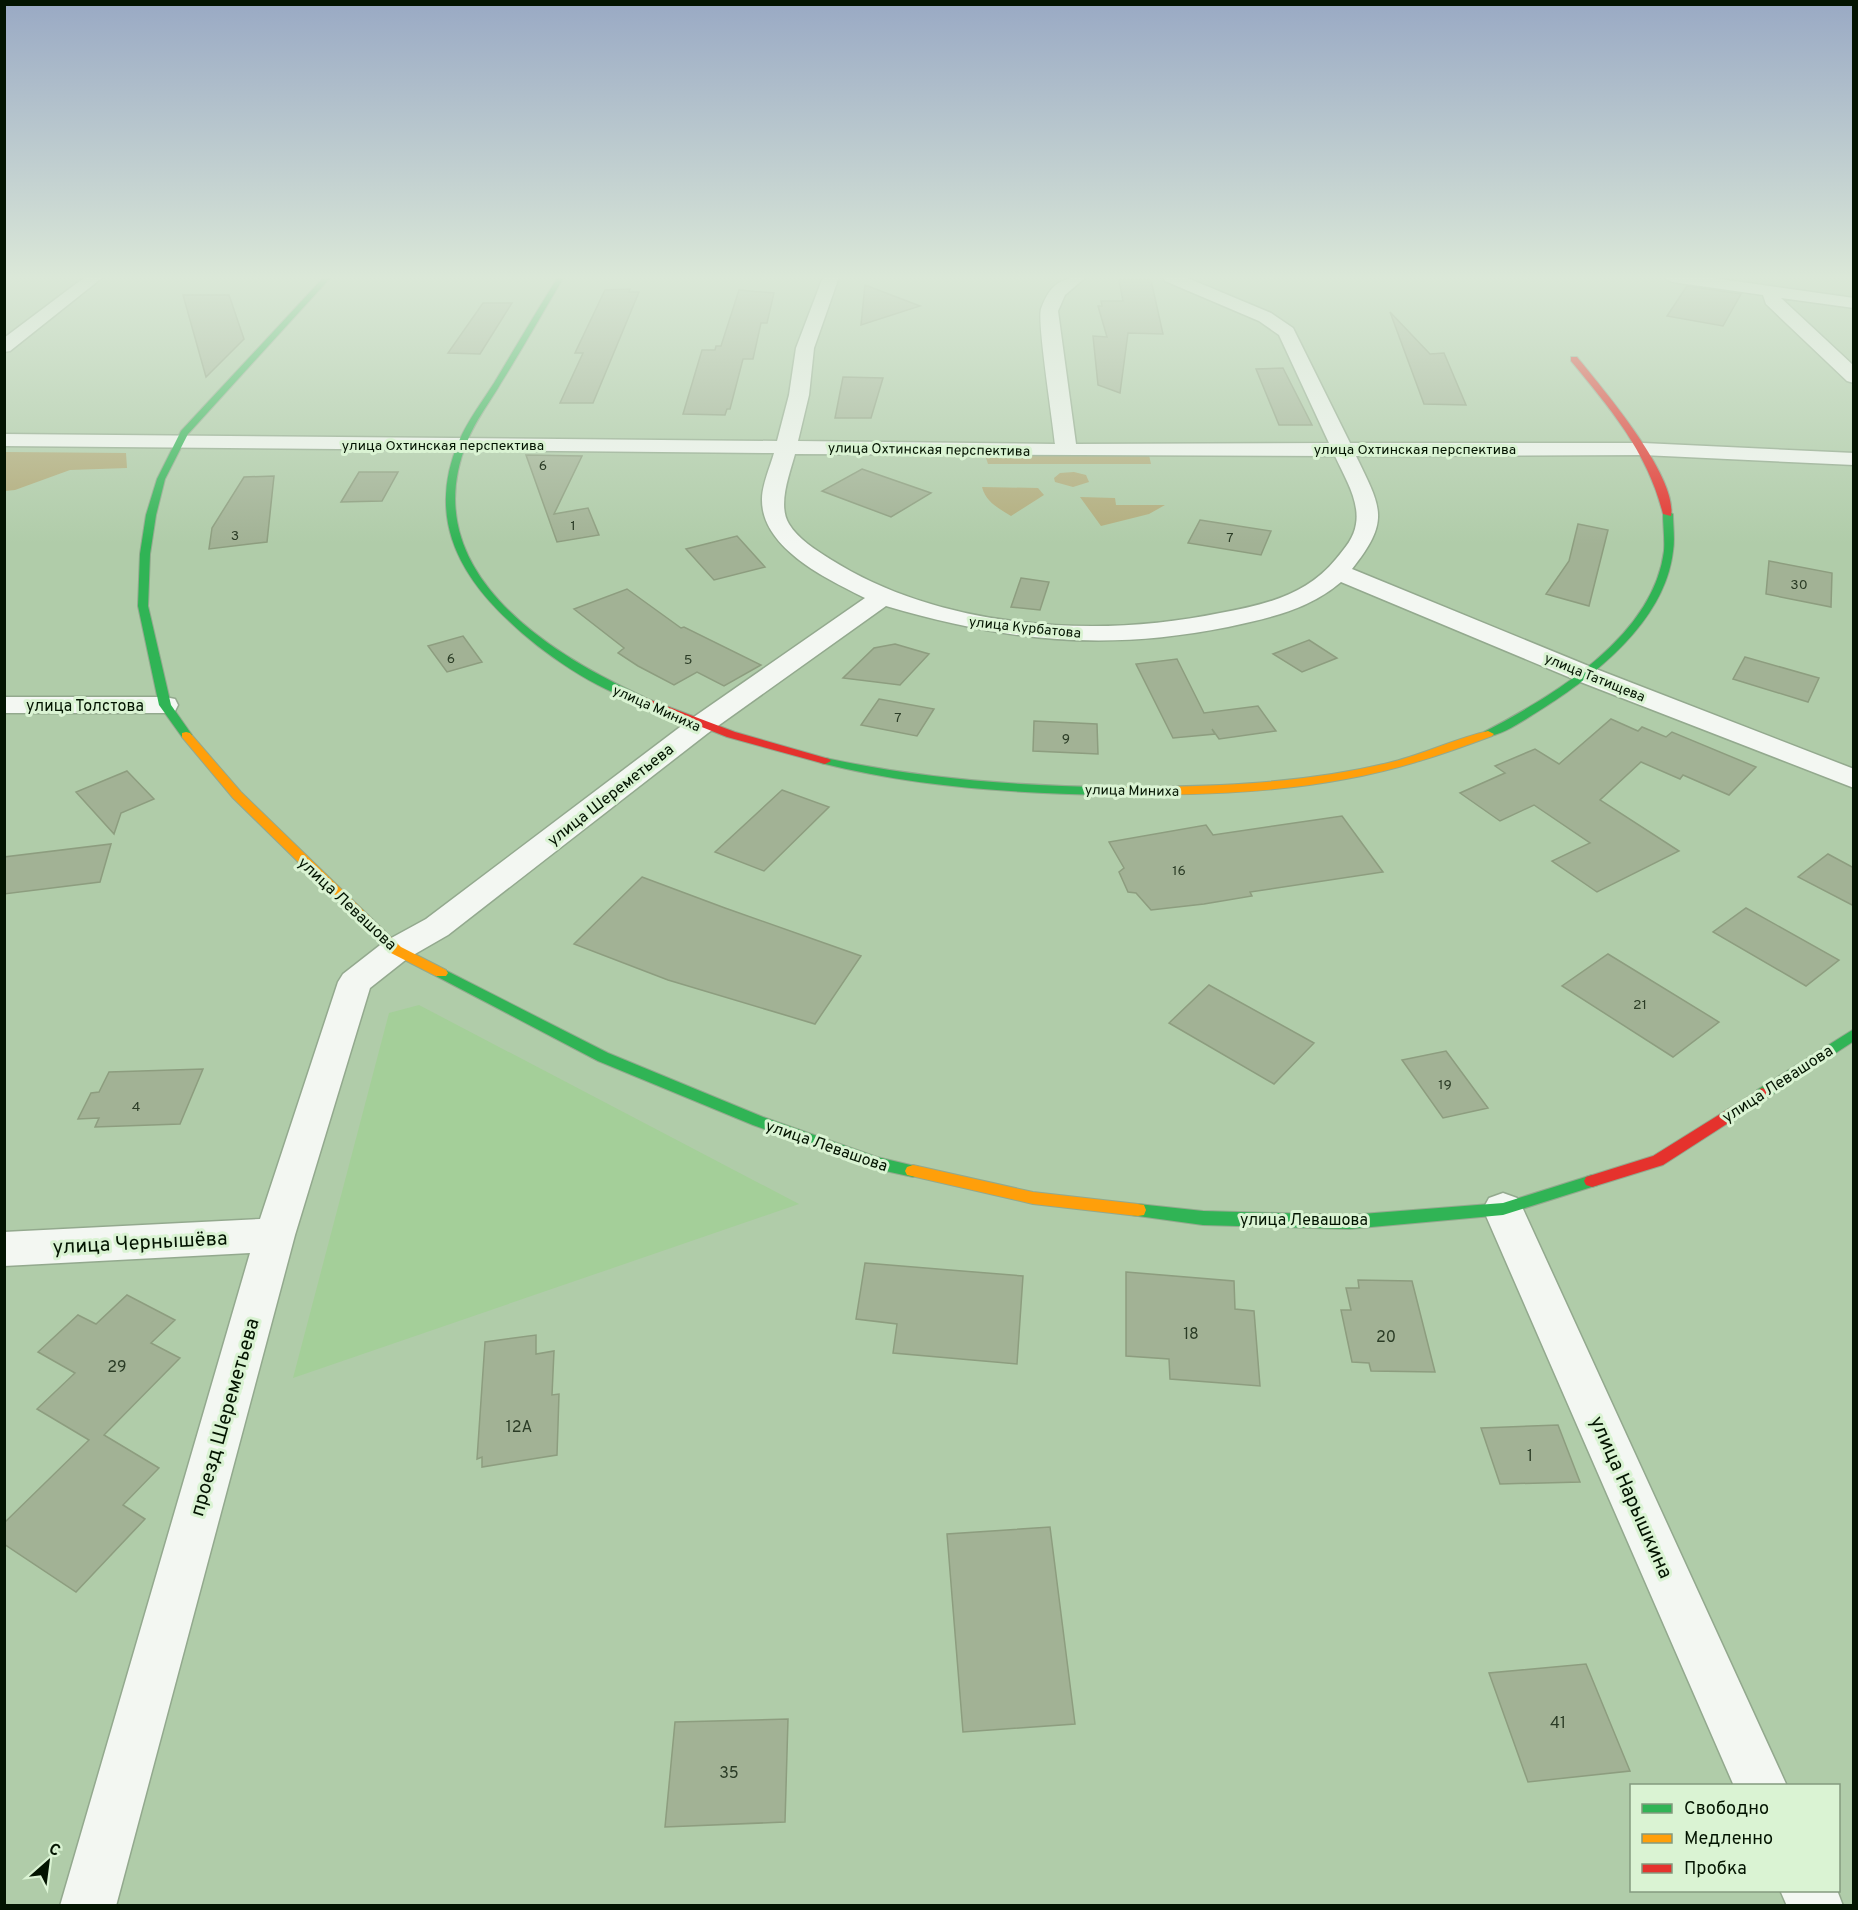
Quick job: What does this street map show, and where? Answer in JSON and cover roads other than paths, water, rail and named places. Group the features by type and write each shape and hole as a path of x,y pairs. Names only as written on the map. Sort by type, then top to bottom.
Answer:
{"street":[{"name":"улица Левашова","path":"247,366 177,443 161,479 151,515 142,606 165,705 175,723 237,795 396,950 603,1057 758,1121 876,1163 1033,1198 1203,1218 1349,1222 1503,1209 1658,1161 1854,1034"},
{"path":"461,446 508,366"},
{"name":"улица Курбатова","path":"803,366 799,395 773,498 777,525 805,553 842,577 882,597 957,619 1064,634 1120,634 1176,630 1274,610 1317,590 1338,572 1361,543 1368,523 1365,498 1303,366"},
{"path":"1056,366 1066,450"},
{"name":"улица Миниха","path":"461,446 450,517 465,562 498,609 540,645 611,688 698,727 795,755 899,777 1109,791 1254,790 1340,779 1424,759 1521,720 1587,675 1633,628 1655,597 1670,556 1669,518 1660,486 1642,449 1579,366"},
{"path":"1842,366 1854,377"},
{"name":"улица Охтинская перспектива","path":"4,440 1066,450 1642,449 1854,459"},
{"name":"улица Татищева","path":"1338,572 1587,675 1854,779"},
{"name":"улица Шереметьева","path":"396,950 437,927 698,727 882,597"},
{"name":"улица Толстова","path":"4,705 165,705"},
{"name":"проезд Шереметьева","path":"88,1905 275,1235 355,982 396,950"},
{"name":"улица Нарышкина","path":"1503,1209 1761,1784"},
{"name":"улица Чернышёва","path":"4,1249 275,1235"}]}
